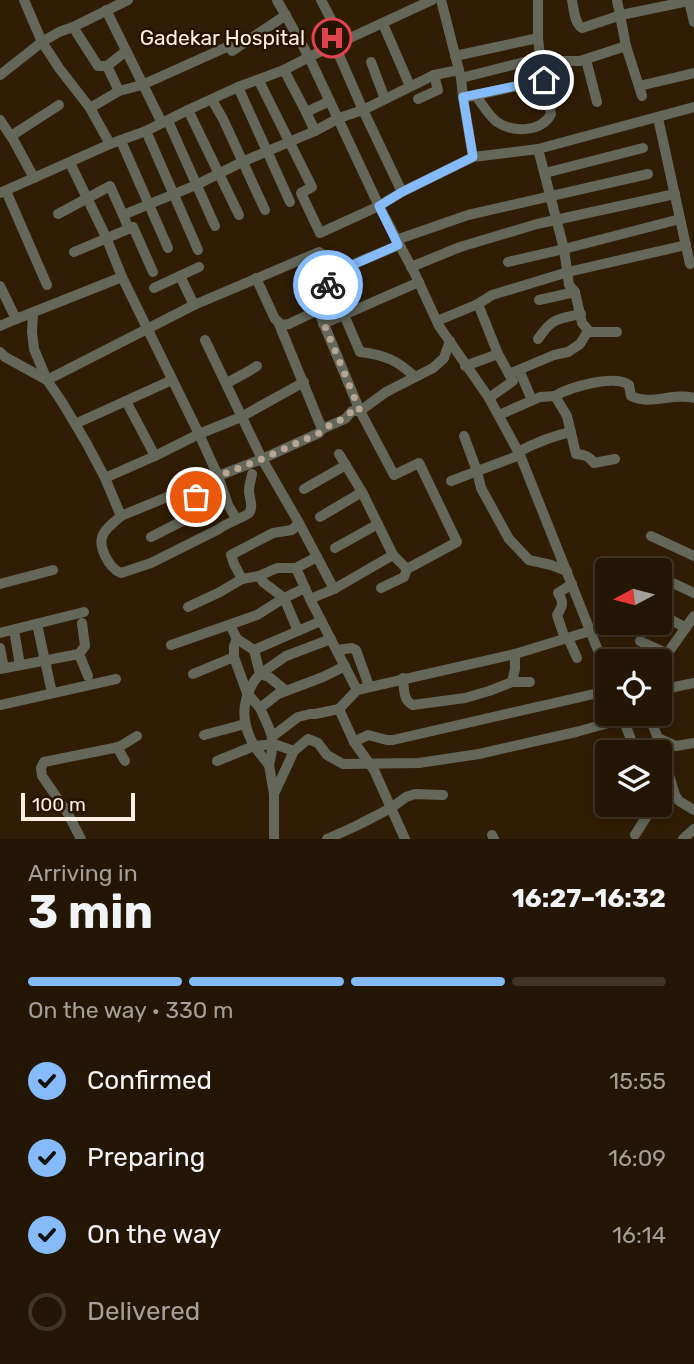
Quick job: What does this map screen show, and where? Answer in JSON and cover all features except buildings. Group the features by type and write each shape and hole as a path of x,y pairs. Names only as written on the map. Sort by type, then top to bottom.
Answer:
{"street":[{"path":"23,0 42,42 90,108 110,144"},
{"path":"0,75 59,32 128,0"},
{"path":"277,0 309,57 437,321 489,398 519,454 597,649"},
{"path":"321,0 363,110 402,192"},
{"path":"47,285 3,192 110,144 146,131 238,87 284,71 432,0"},
{"path":"441,0 460,74 473,157"},
{"path":"476,96 498,122 519,130 547,121 551,114 540,58 538,0"},
{"path":"572,0 578,26 582,28 621,15 691,1 694,22"},
{"path":"617,0 626,46 640,91 694,73"},
{"path":"106,10 215,226"},
{"path":"90,108 119,91 142,85 229,46 232,51 286,15"},
{"path":"383,24 410,86"},
{"path":"74,27 98,66 107,66 125,51"},
{"path":"456,56 538,38"},
{"path":"123,215 268,153 433,75 460,74 540,58 546,61 586,60 626,46"},
{"path":"586,60 597,102"},
{"path":"371,62 385,99"},
{"path":"107,66 119,91"},
{"path":"284,71 315,131"},
{"path":"418,99 438,90 433,75"},
{"path":"260,80 312,187 301,193 320,233 473,157 538,149 694,107"},
{"path":"463,97 544,80"},
{"path":"238,87 290,202"},
{"path":"212,100 265,210"},
{"path":"306,113 330,101"},
{"path":"11,136 59,104"},
{"path":"188,110 239,215"},
{"path":"658,118 690,264"},
{"path":"0,120 34,178"},
{"path":"146,131 198,250"},
{"path":"121,141 168,248"},
{"path":"545,173 643,148"},
{"path":"538,149 564,249 569,285 575,292 582,323 588,331"},
{"path":"70,163 236,518"},
{"path":"381,588 404,577 407,569 457,542 419,463 394,475 360,411 317,307 328,293 327,281 330,275 397,242 468,215 648,174"},
{"path":"58,214 110,186 129,229"},
{"path":"411,267 460,247 537,224 675,194"},
{"path":"508,261 680,219"},
{"path":"74,252 132,227 153,272"},
{"path":"437,321 478,304 492,295 568,272 686,245"},
{"path":"47,380 194,305 319,252 344,268"},
{"path":"155,288 199,267"},
{"path":"180,276 194,305"},
{"path":"0,326 122,277"},
{"path":"256,278 279,324 322,429"},
{"path":"323,324 419,282"},
{"path":"0,286 16,319"},
{"path":"540,300 575,292"},
{"path":"478,304 499,354 532,400"},
{"path":"279,324 289,324 318,310"},
{"path":"33,313 34,349 47,380 105,478 121,516"},
{"path":"538,339 554,320 580,314"},
{"path":"344,315 360,352 388,357 415,377"},
{"path":"588,331 617,332"},
{"path":"514,372 568,352 580,344 588,331"},
{"path":"205,340 262,459 334,589"},
{"path":"252,474 249,486 250,512 247,515 236,518 156,560 121,573 113,567 103,550 104,533 121,516 319,433 345,419 352,411 360,411 386,392 433,368 444,358 450,341"},
{"path":"0,352 47,380"},
{"path":"466,366 499,354"},
{"path":"227,383 257,366"},
{"path":"489,398 513,381 514,372"},
{"path":"75,424 173,380"},
{"path":"499,415 540,397 555,396 568,389 620,380 629,385 631,396 635,398 655,400 684,395 694,398"},
{"path":"105,478 241,416 304,382"},
{"path":"555,396 567,416 576,454 590,457 594,463 615,459"},
{"path":"126,401 155,456"},
{"path":"451,481 519,454 537,442 571,432"},
{"path":"464,436 481,488 509,539 533,562 567,571"},
{"path":"339,453 393,555 407,569"},
{"path":"304,489 346,465"},
{"path":"242,466 252,474 270,474"},
{"path":"150,537 194,515 197,511 196,497 190,487"},
{"path":"320,517 362,492"},
{"path":"242,579 232,555 272,533 292,530 299,523"},
{"path":"335,548 378,524"},
{"path":"651,536 694,556"},
{"path":"310,599 334,589 393,555"},
{"path":"188,607 242,579 259,576 277,568 296,568 317,557"},
{"path":"296,568 356,690"},
{"path":"0,584 54,570"},
{"path":"259,576 285,598 298,631"},
{"path":"672,583 694,593"},
{"path":"572,584 558,593 563,600 563,606 557,615 578,658"},
{"path":"171,645 257,615 305,588"},
{"path":"672,649 694,616"},
{"path":"0,633 37,624 83,618 85,646 79,654 2,668 0,648"},
{"path":"672,620 687,628"},
{"path":"254,650 321,621"},
{"path":"37,624 52,693"},
{"path":"230,625 237,639 254,650 260,674"},
{"path":"14,630 20,665"},
{"path":"217,761 273,740 298,717 339,709 356,690 514,654 590,631"},
{"path":"237,639 234,657 247,692 260,708 273,740 268,765 274,794 274,839"},
{"path":"268,765 254,746 245,723 247,692 260,674 286,656 331,639"},
{"path":"640,641 657,649"},
{"path":"337,650 356,650 369,686"},
{"path":"79,654 88,676"},
{"path":"512,682 514,654"},
{"path":"193,674 234,657"},
{"path":"260,708 285,690 345,666"},
{"path":"260,674 269,677 285,690"},
{"path":"403,678 406,699 413,705 465,698 512,682 530,682"},
{"path":"0,705 116,679"},
{"path":"672,688 694,683"},
{"path":"354,743 368,735 393,740 595,694"},
{"path":"339,709 354,743 374,770 405,839"},
{"path":"204,735 245,723"},
{"path":"274,794 294,751 308,738 318,743 327,755 343,764 419,763 479,754 595,725"},
{"path":"653,726 675,795 679,801 694,810"},
{"path":"81,839 41,775 44,762 117,747 137,736"},
{"path":"658,738 676,746 694,743"},
{"path":"273,740 294,751"},
{"path":"117,747 125,761"},
{"path":"327,839 391,808 406,797 415,794 443,795"},
{"path":"635,835 646,817"},
{"path":"683,839 694,830"}],"way so far":[{"path":"196,497 190,487 262,459 319,433 345,419 352,411 360,411 317,307 328,293 328,285"}],"place":[{"name":"Gadekar Hospital","path":"332,38"}],"route":[{"path":"328,285 330,275 398,245 379,206 473,157 463,97 544,80"}]}
